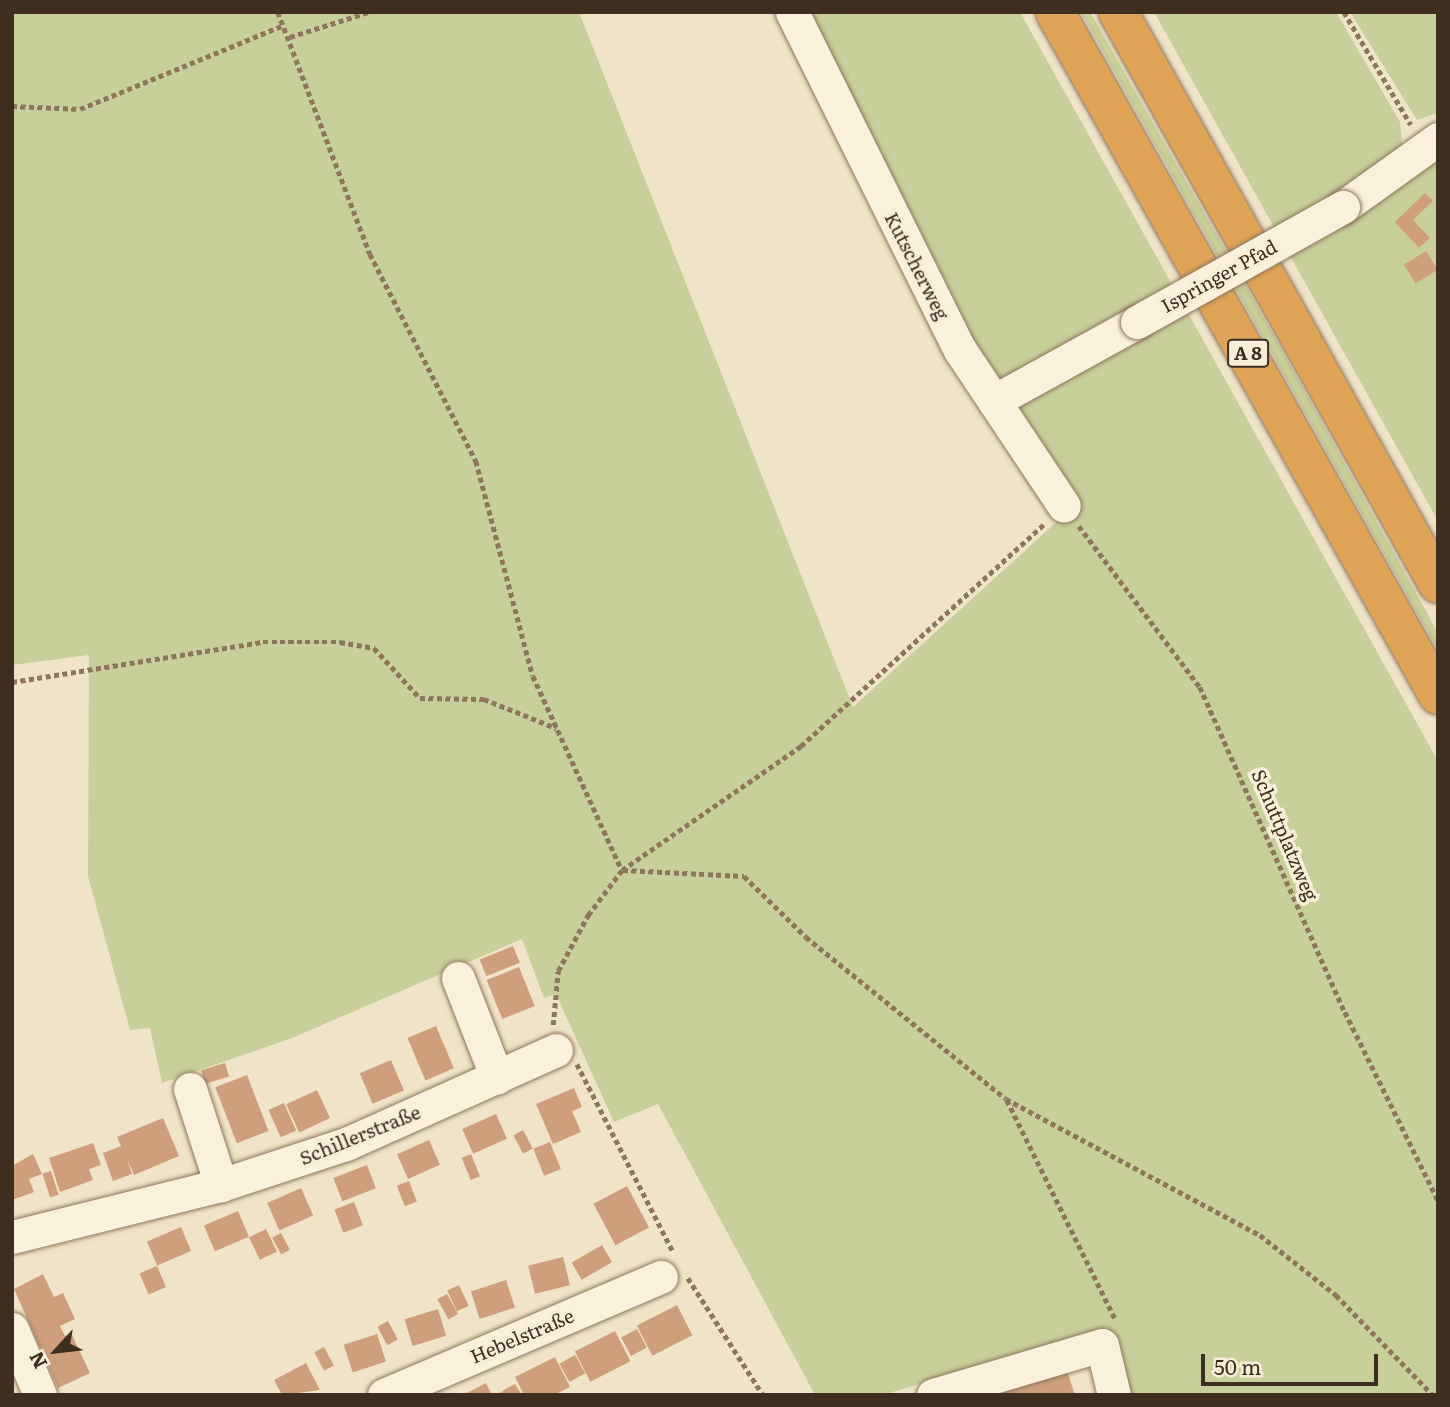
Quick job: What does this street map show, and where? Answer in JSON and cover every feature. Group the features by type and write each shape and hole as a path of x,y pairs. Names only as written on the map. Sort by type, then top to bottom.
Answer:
{"highway":[{"name":"A 8","path":"1055,12 1438,695"},
{"name":"A 8","path":"1118,12 1438,584"}],"street":[{"name":"Kutscherweg","path":"792,12 943,318 1064,506"},
{"name":"Ispringer Pfad","path":"994,401 1343,206 1432,144"},
{"path":"458,978 497,1078"},
{"name":"Schillerstraße","path":"12,1237 221,1185 346,1144 556,1050"},
{"path":"190,1089 221,1185"},
{"name":"Hebelstraße","path":"384,1395 673,1267"},
{"path":"12,1329 40,1395"},
{"path":"933,1395 1102,1345 1114,1395"}],"path":[{"path":"278,12 290,37 370,254 476,461 533,676 622,870"},
{"path":"290,37 369,12"},
{"path":"1344,12 1432,144"},
{"path":"12,106 80,109 284,25"},
{"path":"763,1395 673,1267 582,1068 556,1050 551,1010 558,971 588,915 622,870 801,746 1064,506"},
{"name":"Schuttplatzweg","path":"1064,506 1200,687 1345,1012 1438,1200"},
{"path":"12,682 263,642 340,642 374,648 420,698 484,699 556,728"},
{"path":"622,870 744,876 806,937 1006,1099 1260,1235 1336,1295 1433,1395"},
{"path":"1006,1099 1117,1323"}],"green space":[{"path":"12,12 579,12 853,707 1074,506 981,367 805,12 1020,12 1438,761 1438,1395 1124,1395 1108,1327 883,1395 815,1395 658,1104 614,1122 556,994 544,998 522,939 292,1038 162,1083 150,1028 130,1030 88,876 89,655 12,665"},
{"path":"1081,12 1090,12 1282,350 1438,633 1438,650"},
{"path":"1154,12 1336,12 1400,122 1403,152 1438,147 1438,521"},
{"path":"1350,12 1438,12 1438,113 1417,120"}],"building":[{"path":"1425,193 1433,201 1413,220 1430,238 1419,248 1395,222"},
{"path":"1426,251 1438,270 1416,283 1404,265"},
{"path":"513,946 520,963 486,976 480,959"},
{"path":"519,967 535,1006 502,1019 487,980"},
{"path":"436,1026 454,1068 425,1080 407,1038"},
{"path":"391,1060 404,1090 373,1104 360,1073"},
{"path":"225,1063 229,1076 205,1084 201,1070"},
{"path":"247,1075 269,1131 237,1143 215,1087"},
{"path":"574,1088 582,1107 572,1111 581,1132 553,1144 536,1104"},
{"path":"317,1090 330,1118 299,1132 286,1104"},
{"path":"284,1103 296,1130 281,1137 268,1110"},
{"path":"496,1114 507,1139 473,1154 462,1129"},
{"path":"163,1118 179,1156 134,1175 127,1159 132,1174 113,1181 103,1153 121,1146 117,1137"},
{"path":"523,1130 533,1149 523,1154 513,1135"},
{"path":"429,1140 440,1165 408,1179 397,1154"},
{"path":"550,1142 561,1169 544,1176 533,1149"},
{"path":"93,1143 101,1165 89,1169 93,1180 60,1192 49,1158"},
{"path":"33,1154 42,1174 29,1179 34,1192 12,1200 12,1166"},
{"path":"471,1154 480,1176 471,1180 462,1158"},
{"path":"367,1165 376,1188 342,1201 333,1178"},
{"path":"51,1171 59,1195 50,1198 42,1174"},
{"path":"409,1181 417,1202 405,1206 397,1186"},
{"path":"627,1186 649,1227 616,1245 593,1204"},
{"path":"301,1188 313,1215 279,1230 267,1203"},
{"path":"354,1202 363,1225 343,1233 334,1210"},
{"path":"238,1211 249,1237 215,1251 204,1225"},
{"path":"181,1227 191,1251 157,1265 147,1241"},
{"path":"266,1229 277,1251 260,1260 249,1237"},
{"path":"281,1233 290,1250 281,1254 272,1238"},
{"path":"602,1245 612,1262 582,1280 572,1262"},
{"path":"563,1257 570,1285 535,1294 528,1266"},
{"path":"157,1266 166,1287 148,1295 140,1273"},
{"path":"43,1274 54,1297 63,1293 75,1319 60,1326 65,1336 71,1333 90,1373 58,1388 14,1289"},
{"path":"506,1280 515,1308 480,1319 471,1291"},
{"path":"459,1285 469,1306 457,1311 447,1290"},
{"path":"447,1294 458,1314 449,1319 437,1299"},
{"path":"677,1305 692,1335 652,1356 637,1325"},
{"path":"438,1309 446,1336 413,1346 405,1319"},
{"path":"388,1321 398,1340 387,1345 377,1327"},
{"path":"637,1329 647,1348 631,1356 621,1337"},
{"path":"615,1331 630,1361 590,1382 575,1351"},
{"path":"377,1334 386,1362 353,1372 344,1345"},
{"path":"324,1347 334,1366 324,1371 314,1352"},
{"path":"575,1355 585,1373 569,1382 559,1364"},
{"path":"555,1357 570,1387 554,1395 524,1395 515,1377"},
{"path":"1064,1362 1075,1395 972,1395"},
{"path":"306,1363 320,1390 282,1395 274,1380"},
{"path":"486,1383 492,1395 463,1395"},
{"path":"515,1384 522,1395 497,1395 507,1388"}]}
